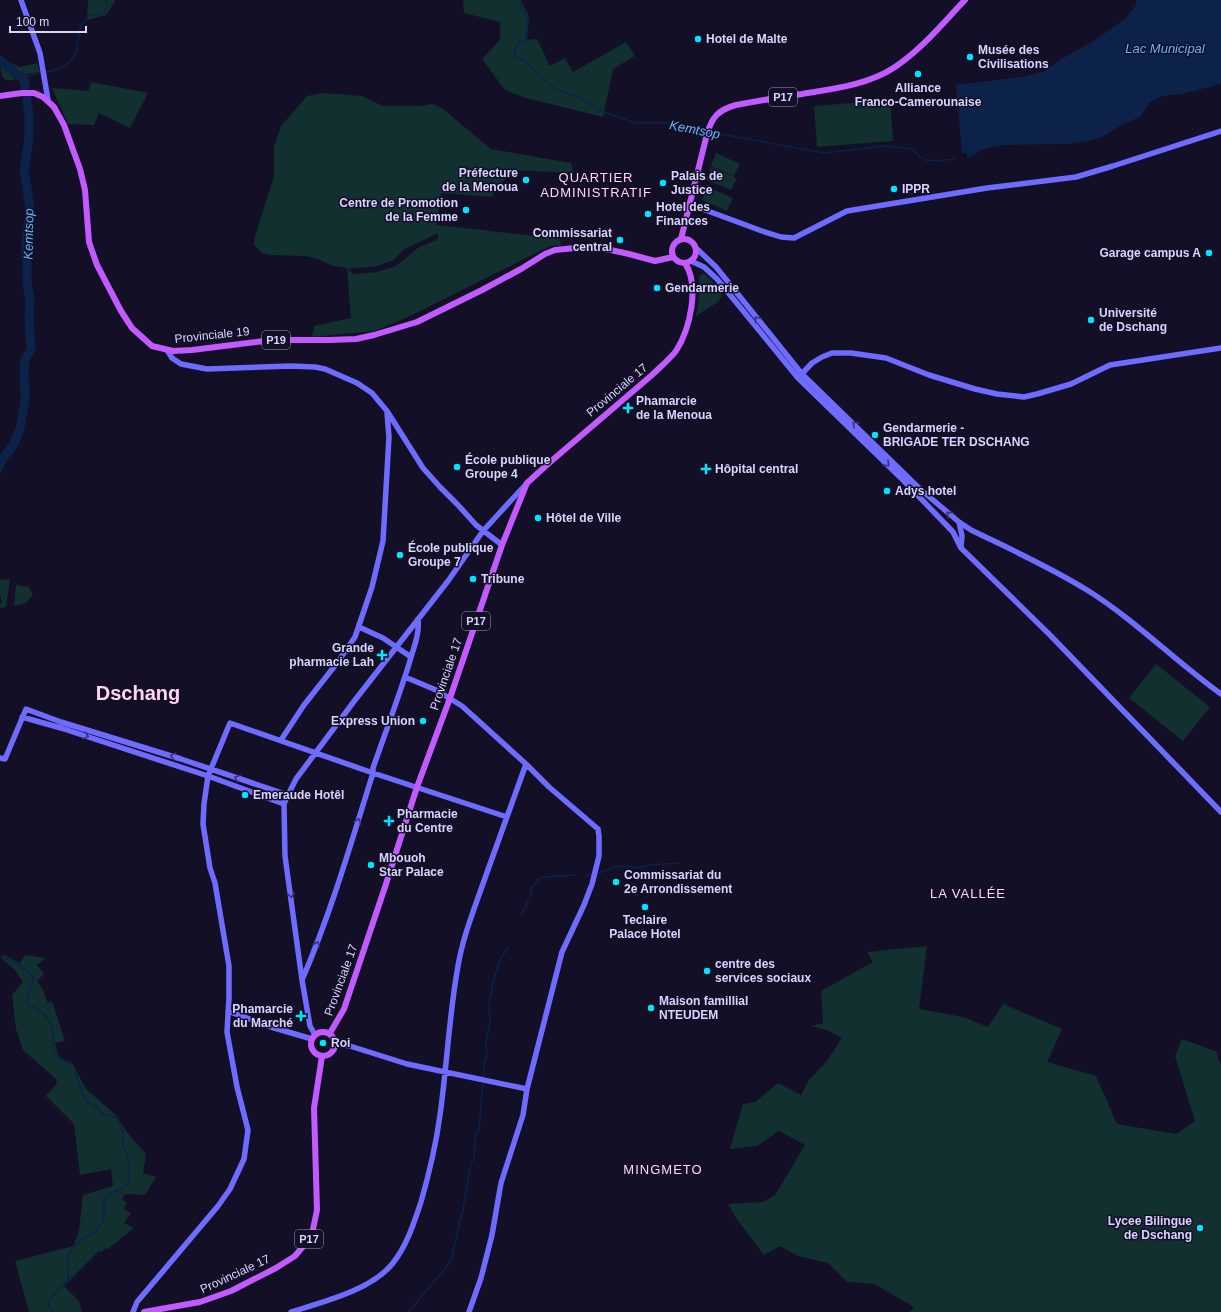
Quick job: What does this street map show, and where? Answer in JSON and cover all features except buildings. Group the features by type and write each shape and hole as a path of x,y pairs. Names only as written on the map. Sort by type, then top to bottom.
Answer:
{"main road":[{"name":"P17","path":"681,239 706,134 712,120 725,108 765,99 835,88 865,80 885,72 904,60 926,41 965,0"},
{"path":"0,96 26,93 38,94 48,100"},
{"name":"Provinciale 19","path":"48,100 60,115 80,170 85,190 89,242 97,265 121,311 132,328 152,346 167,350 182,351 272,340 356,339 374,335 417,322 488,286 545,254 556,250 601,248 656,261 663,261 673,258"},
{"path":"681,239 690,241 695,247 695,254 688,262 678,262 673,258 673,247 681,239"},
{"name":"Provinciale 17","path":"330,1033 344,1009 417,787 450,698 502,545 527,483 549,462 668,361 683,338 692,306 691,280 688,262"},
{"name":"Provinciale 17","path":"313,1038 319,1032 330,1033 336,1044"},
{"path":"313,1038 311,1045 313,1050 322,1056 331,1053 336,1044"},
{"name":"Provinciale 17","path":"144,1312 200,1302 231,1291 276,1268 295,1256 312,1234 317,1210 314,1108 322,1056"}],"street":[{"path":"21,0 40,53 48,100"},
{"path":"689,204 762,231 781,237 794,238 847,211 987,188 1076,177 1221,131"},
{"path":"695,247 716,267 734,296"},
{"path":"688,262 704,267 734,296 800,376 953,532 961,548 1056,640 1221,812"},
{"path":"800,376 812,363 822,357 832,353 851,353 886,358 929,375 997,394 1024,397 1071,384 1110,365 1221,348"},
{"path":"167,350 172,358 182,364 207,369 291,366 315,367 325,369 362,386 372,393 387,410 423,468 483,531 502,545"},
{"path":"800,376 920,489 959,522 971,530 1062,575 1086,590 1132,622 1189,670 1221,694"},
{"path":"281,740 304,705 350,643 359,627 372,587 383,541 389,437 387,410"},
{"path":"228,1011 271,1027 313,1038 302,980 285,856 284,804 296,780 470,551 483,531 527,483"},
{"path":"959,522 962,532 961,548"},
{"path":"953,532 971,530"},
{"path":"302,980 312,957 342,871 373,773 373,768 405,677 419,625 418,619"},
{"path":"359,627 383,638 411,657"},
{"path":"405,677 450,698 473,715 549,787 598,829 599,836 599,856 589,892 562,952 527,1089 523,1115 501,1183 492,1234 481,1278 469,1312"},
{"path":"0,758 5,759 26,709 61,722 288,794"},
{"path":"22,717 208,776 284,804"},
{"path":"133,1312 137,1302 218,1206 230,1189 244,1159 248,1130 237,1087 227,1032 230,998 228,966 215,883 204,835 204,804 208,776 230,723 373,773 507,817"},
{"path":"291,1312 330,1300 359,1288 386,1270 394,1262 404,1246 414,1223 433,1158 440,1115 458,966 472,914 526,764"},
{"path":"336,1044 350,1046 407,1064 527,1089"}],"green space":[{"path":"88,0 116,0 106,15 87,20"},
{"path":"463,0 521,0 529,17 527,40 537,39 550,66 565,58 573,72 626,42 635,56 613,69 603,117 526,98 505,90 482,59 500,40 500,22 464,13"},
{"path":"0,58 20,67 37,63 40,72 23,75 14,79 5,79 0,65"},
{"path":"91,82 148,93 130,128 99,113 94,125 68,124 52,88 89,91"},
{"path":"323,93 362,96 383,106 420,106 433,104 443,109 491,149 571,163 574,173 512,170 491,197 441,193 437,225 560,239 561,245 550,246 410,316 375,331 312,337 314,326 351,318 347,268 333,266 318,259 305,256 271,255 262,253 254,245 255,236 274,176 274,147 281,126 307,96","holes":["438,233 438,239 418,248 396,266 377,272 354,274 348,269 377,266 394,260 403,250"]},
{"path":"890,100 893,141 817,147 814,106"},
{"path":"716,153 740,164 734,176 711,166"},
{"path":"711,167 737,178 731,190 706,180"},
{"path":"708,187 733,198 727,211 702,200"},
{"path":"704,273 718,287 722,296 718,302 696,316 699,296 699,276"},
{"path":"19,419 24,421 14,452 4,462 0,474 0,457 8,448"},
{"path":"10,579 6,607 0,608 0,604 2,603 0,595 0,580"},
{"path":"16,585 29,587 33,595 26,603 14,606"},
{"path":"1156,664 1210,707 1183,741 1129,698"},
{"path":"927,946 919,1009 963,1017 988,1027 1003,1004 1062,1029 1047,1062 1096,1076 1117,1124 1176,1134 1195,1121 1175,1056 1182,1039 1221,1053 1216,1052 1221,1065 1221,1312 910,1312 914,1307 874,1284 847,1282 828,1263 798,1256 780,1246 764,1255 736,1218 728,1204 763,1202 775,1195 805,1145 779,1131 757,1146 730,1149 743,1104 755,1102 778,1083 801,1095 809,1080 826,1062 842,1038 827,1030 811,1026 823,1023 821,991 873,962 867,952"},
{"path":"4,955 20,963 25,955 46,958 37,965 44,974 37,981 43,990 48,1003 52,1001 65,1041 55,1043 59,1057 72,1063 86,1089 117,1116 125,1130 146,1154 143,1173 156,1177 145,1195 125,1194 122,1200 127,1202 124,1209 131,1213 124,1223 134,1228 108,1249 106,1248 101,1252 99,1251 64,1286 79,1301 82,1312 29,1312 15,1261 74,1246 79,1230 83,1195 113,1186 111,1169 80,1175 74,1124 46,1096 57,1083 56,1079 23,1050 16,1029 12,995 23,982 14,969 2,959"}],"water":[{"name":"Lac Municipal","path":"1136,0 1221,0 1221,84 1182,94 1163,96 1150,102 1140,117 1123,124 1102,137 1087,141 1068,144 1005,145 986,148 967,158 967,153 962,153 956,85 1021,77 1043,72 1063,58 1092,42 1125,19 1136,5"}],"waterway":[{"name":"Kemtsop","path":"46,72 55,70 69,63 75,54 82,24 89,15 103,14 107,6 106,0"},
{"name":"Kemtsop","path":"519,0 527,19 526,40 518,44 514,52 517,59 524,60 555,89 582,99 598,110 635,123 665,123 705,131"},
{"name":"Kemtsop","path":"0,60 24,79 29,115 29,139 24,171 30,210 25,251 27,283 30,299 29,320 31,350 25,359 25,400 20,429 14,444 3,458 0,465"},
{"name":"Kemtsop","path":"24,79 30,75 42,73"},
{"name":"Kemtsop","path":"709,132 824,153 885,146 912,149 925,160 937,161 954,159"},
{"path":"599,873 615,867 628,866 637,868 650,865 679,863"},
{"path":"586,875 593,874"},
{"path":"521,915 531,896 531,889 538,879 545,877 575,875"},
{"path":"483,1078 484,1064 487,1056 486,1041 490,1023 489,1004 494,979 500,960 508,947"},
{"path":"0,956 18,964 34,978 28,994 28,1005 39,1010 49,1021 55,1054 60,1059 71,1064"},
{"path":"54,1312 49,1308 49,1300 68,1279 68,1254 81,1240 96,1231 104,1220 104,1202 107,1195 123,1188 129,1183 129,1160 123,1146 123,1132 117,1118 101,1113 99,1109 85,1100 74,1070"},
{"path":"409,1312 451,1261 459,1220 462,1215 471,1164 474,1157 476,1132 479,1129 483,1082"}],"place":[{"name":"Hotel de Malte","path":"698,39"},
{"name":"Musée des Civilisations","path":"970,57"},
{"name":"Alliance Franco-Camerounaise","path":"918,74"},
{"name":"Préfecture de la Menoua","path":"526,180"},
{"name":"Palais de Justice","path":"663,183"},
{"name":"IPPR","path":"894,189"},
{"name":"Centre de Promotion de la Femme","path":"466,210"},
{"name":"Hotel des Finances","path":"648,214"},
{"name":"Commissariat central","path":"620,240"},
{"name":"Garage campus A","path":"1209,253"},
{"name":"Gendarmerie","path":"657,288"},
{"name":"Université de Dschang","path":"1091,320"},
{"name":"Phamarcie de la Menoua","path":"628,408"},
{"name":"Gendarmerie - BRIGADE TER DSCHANG","path":"875,435"},
{"name":"École publique Groupe 4","path":"457,467"},
{"name":"Hôpital central","path":"706,469"},
{"name":"Adys hotel","path":"887,491"},
{"name":"Hôtel de Ville","path":"538,518"},
{"name":"École publique Groupe 7","path":"400,555"},
{"name":"Tribune","path":"473,579"},
{"name":"Grande pharmacie Lah","path":"382,655"},
{"name":"Express Union","path":"423,721"},
{"name":"Emeraude Hotêl","path":"245,795"},
{"name":"Pharmacie du Centre","path":"389,821"},
{"name":"Mbouoh Star Palace","path":"371,865"},
{"name":"Commissariat du 2e Arrondissement","path":"616,882"},
{"name":"Teclaire Palace Hotel","path":"645,907"},
{"name":"centre des services sociaux","path":"707,971"},
{"name":"Maison famillial NTEUDEM","path":"651,1008"},
{"name":"Phamarcie du Marché","path":"301,1016"},
{"name":"Roi","path":"323,1043"},
{"name":"Lycee Bilingue de Dschang","path":"1200,1228"}],"district":[{"name":"QUARTIER ADMINISTRATIF","path":"596,184"},
{"name":"Dschang","path":"138,693"},
{"name":"LA VALLÉE","path":"968,893"},
{"name":"MINGMETO","path":"663,1169"}]}
